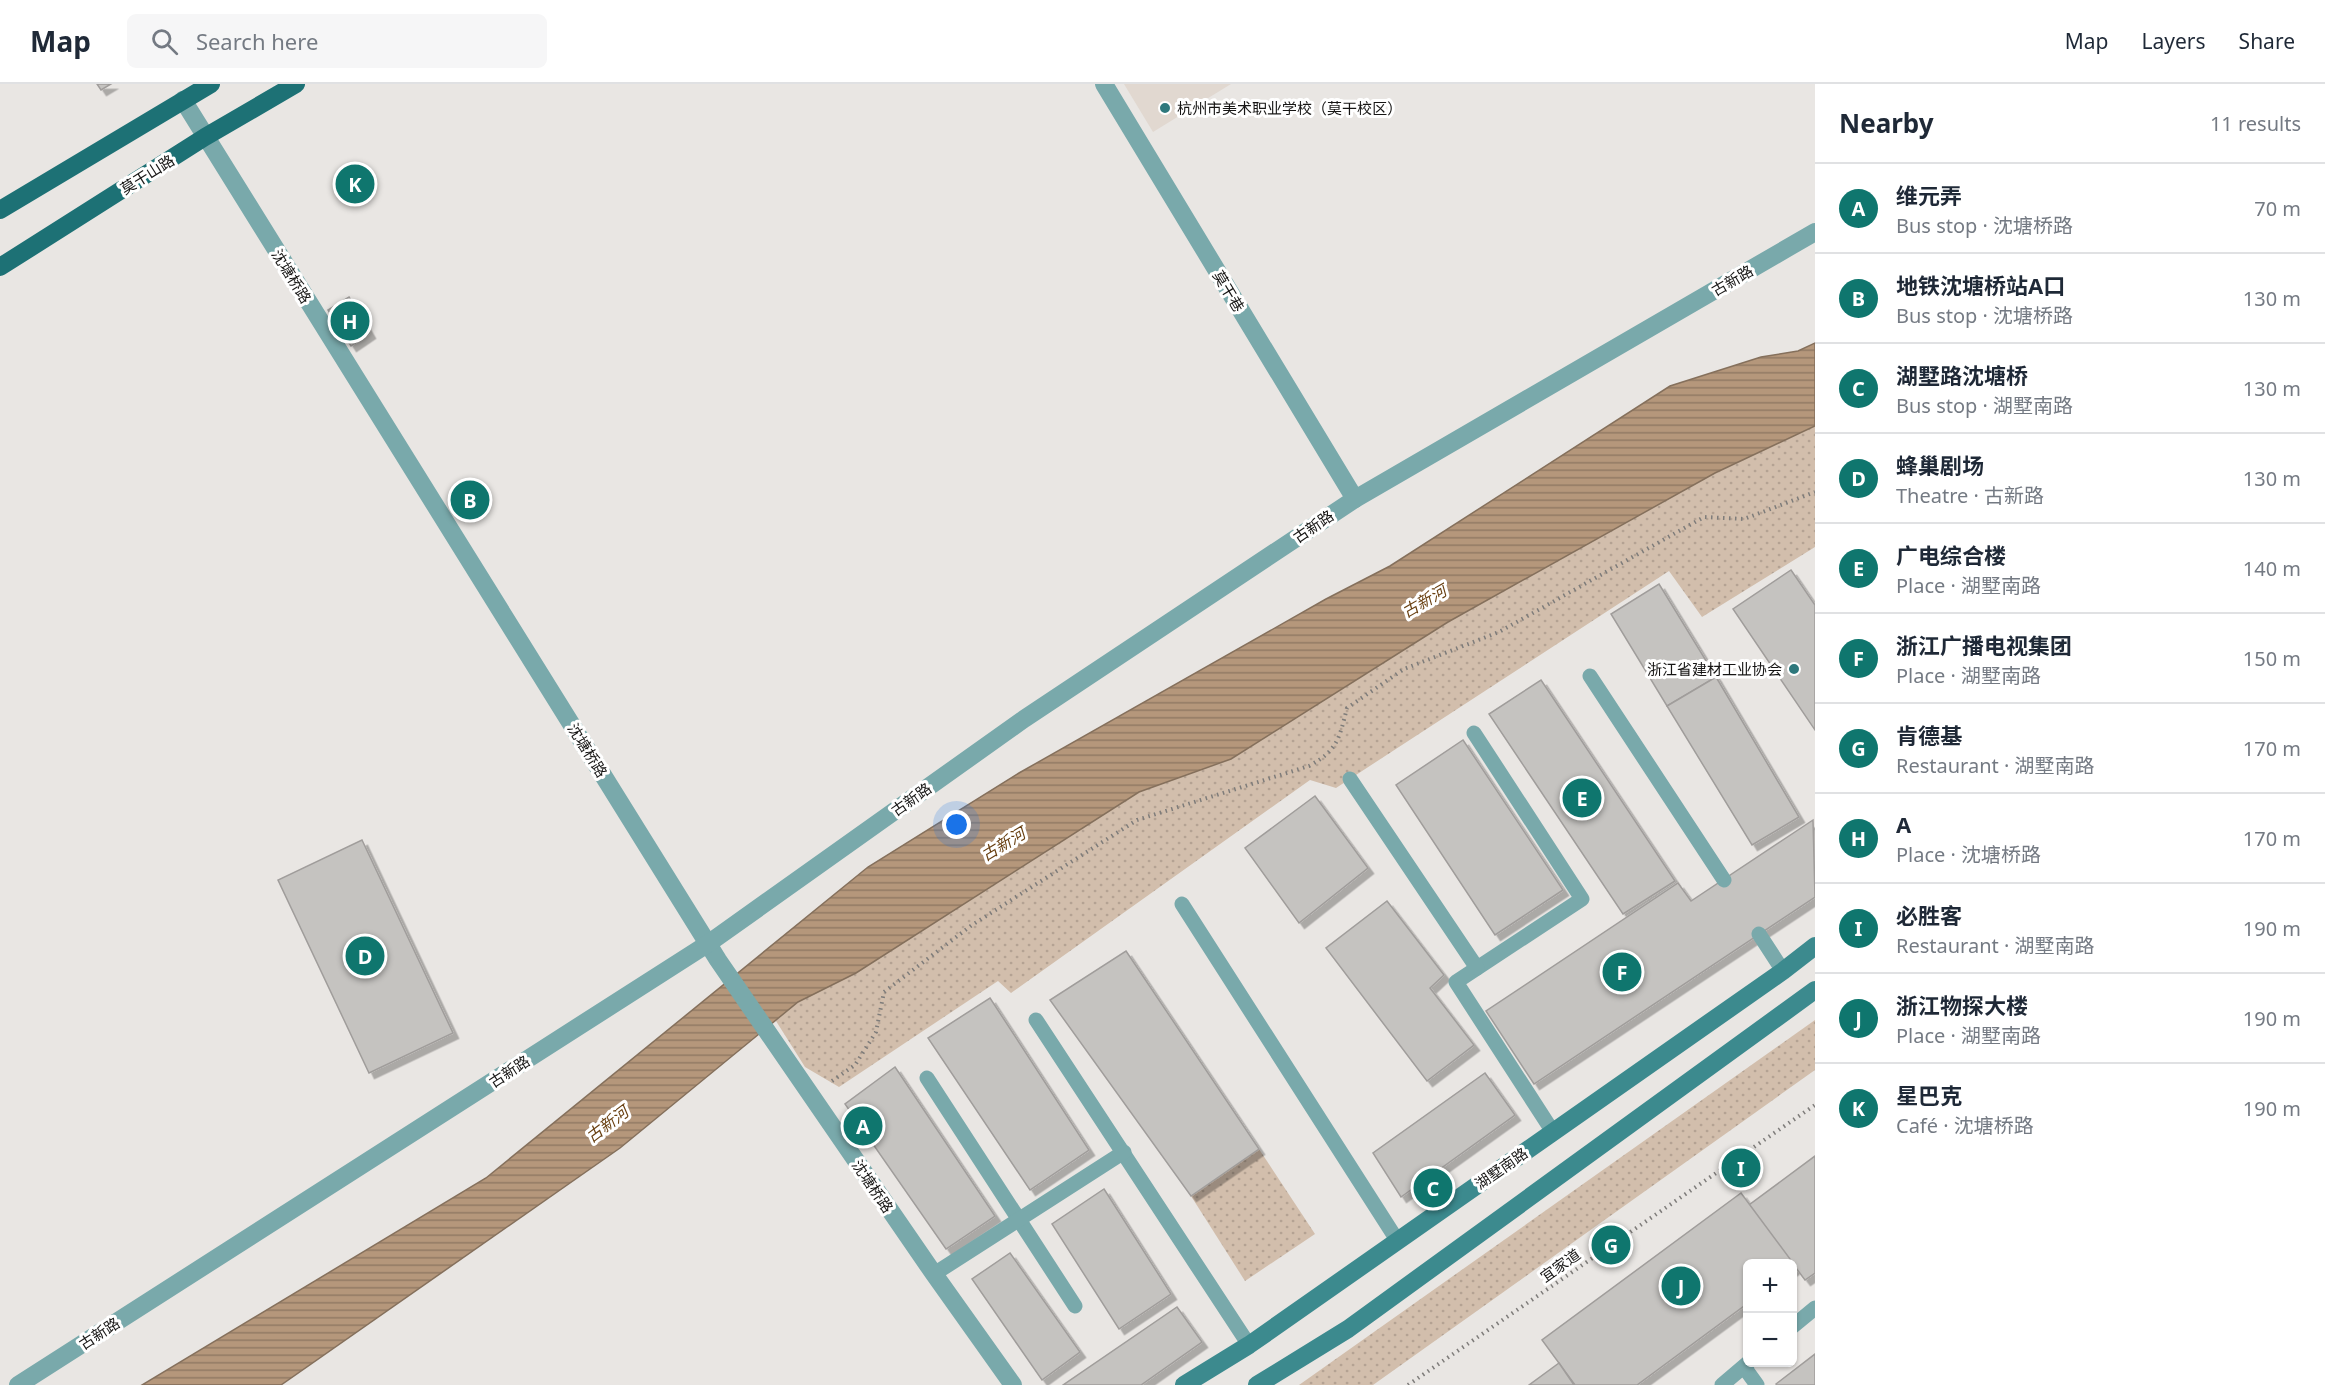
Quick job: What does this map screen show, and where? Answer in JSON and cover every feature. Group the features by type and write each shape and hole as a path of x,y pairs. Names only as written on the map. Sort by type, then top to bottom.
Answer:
{"main road":[{"path":"0,210 211,84"},
{"name":"莫干山路","path":"0,267 205,137 296,84"},
{"name":"湖墅南路","path":"1184,1385 1249,1345 1397,1239 1783,971 1815,946"},
{"path":"1257,1385 1348,1329 1815,990"}],"street":[{"name":"莫干巷","path":"1104,84 1355,499"},
{"name":"沈塘桥路","path":"183,100 718,960 1013,1385"},
{"name":"古新路","path":"18,1385 709,943 1024,719 1355,499 1815,232"}],"lane":[{"path":"1590,676 1724,880"},
{"path":"1474,733 1582,898 1456,982 1553,1132"},
{"path":"1350,779 1477,968"},
{"path":"1182,904 1397,1239"},
{"path":"1759,934 1783,971"},
{"path":"1036,1020 1249,1345"},
{"path":"927,1078 1075,1306"},
{"path":"934,1274 1124,1152"},
{"path":"1797,1323 1815,1308"},
{"path":"1722,1385 1744,1367"},
{"path":"1747,1367 1757,1385"}],"path":[{"path":"812,1095 855,1065 876,1032 884,992 972,925 1137,820 1309,766 1326,757 1339,739 1347,708 1404,669 1499,632 1704,517 1744,519 1815,492"},
{"name":"宜家道","path":"1408,1385 1815,1105"}],"shaded area":[{"name":"杭州市美术职业学校（莫干校区）","path":"1124,84 1231,84 1153,132"},
{"path":"1815,426 1815,547 1702,617 1669,571 1336,788 1310,780 1011,993 998,981 839,1087 805,1067 776,1021 798,1002 856,973 1139,792 1231,759 1448,622 1715,473"},
{"path":"1815,1020 1815,1070 1373,1385 1299,1385"},
{"path":"1259,1149 1315,1234 1245,1281 1191,1196"}],"water":[{"name":"古新河","path":"1815,343 1815,426 1715,473 1448,622 1231,759 1139,792 856,973 798,1002 620,1148 281,1385 142,1385 486,1178 868,867 1019,773 1326,599 1390,566 1670,386 1761,357 1798,351"}],"building":[{"path":"97,84 111,84 101,90"},
{"path":"349,297 370,333 351,346 328,310"},
{"name":"浙江省建材工业协会","path":"1791,570 1815,605 1815,730 1733,609"},
{"path":"1659,584 1716,677 1667,706 1611,614"},
{"path":"1716,677 1799,817 1752,845 1667,706"},
{"path":"1541,680 1675,881 1623,914 1489,714"},
{"path":"1463,740 1563,890 1495,935 1396,785"},
{"path":"1315,796 1368,868 1299,923 1245,848"},
{"path":"1813,820 1815,897 1534,1084 1486,1011 1678,883 1691,901"},
{"path":"362,840 453,1033 369,1073 278,880"},
{"path":"1387,901 1444,975 1430,988 1474,1045 1427,1081 1326,948"},
{"path":"1126,951 1259,1149 1191,1196 1050,1000"},
{"path":"990,998 1089,1150 1030,1190 928,1038"},
{"path":"895,1067 995,1216 946,1249 845,1104"},
{"path":"1485,1073 1515,1115 1401,1197 1373,1153"},
{"path":"1815,1156 1815,1273 1805,1280 1797,1269 1797,1259 1789,1259 1749,1205"},
{"path":"1104,1189 1171,1294 1119,1329 1052,1224"},
{"path":"1741,1193 1790,1259 1743,1259 1743,1307 1637,1385 1575,1385 1542,1340"},
{"path":"1010,1253 1080,1352 1042,1380 972,1279"},
{"path":"1177,1307 1202,1342 1141,1385 1063,1385"},
{"path":"1815,1354 1815,1385 1776,1384"},
{"path":"1559,1363 1574,1385 1529,1385"}],"place":[{"name":"杭州市美术职业学校（莫干校区）","path":"1165,108"},
{"name":"星巴克","path":"355,184"},
{"name":"A","path":"350,321"},
{"name":"地铁沈塘桥站A口","path":"470,500"},
{"name":"浙江省建材工业协会","path":"1794,669"},
{"name":"广电综合楼","path":"1582,798"},
{"name":"蜂巢剧场","path":"365,956"},
{"name":"浙江广播电视集团","path":"1622,972"},
{"name":"维元弄","path":"863,1126"},
{"name":"必胜客","path":"1741,1168"},
{"name":"湖墅路沈塘桥","path":"1433,1188"},
{"name":"肯德基","path":"1611,1245"},
{"name":"浙江物探大楼","path":"1681,1286"}]}
